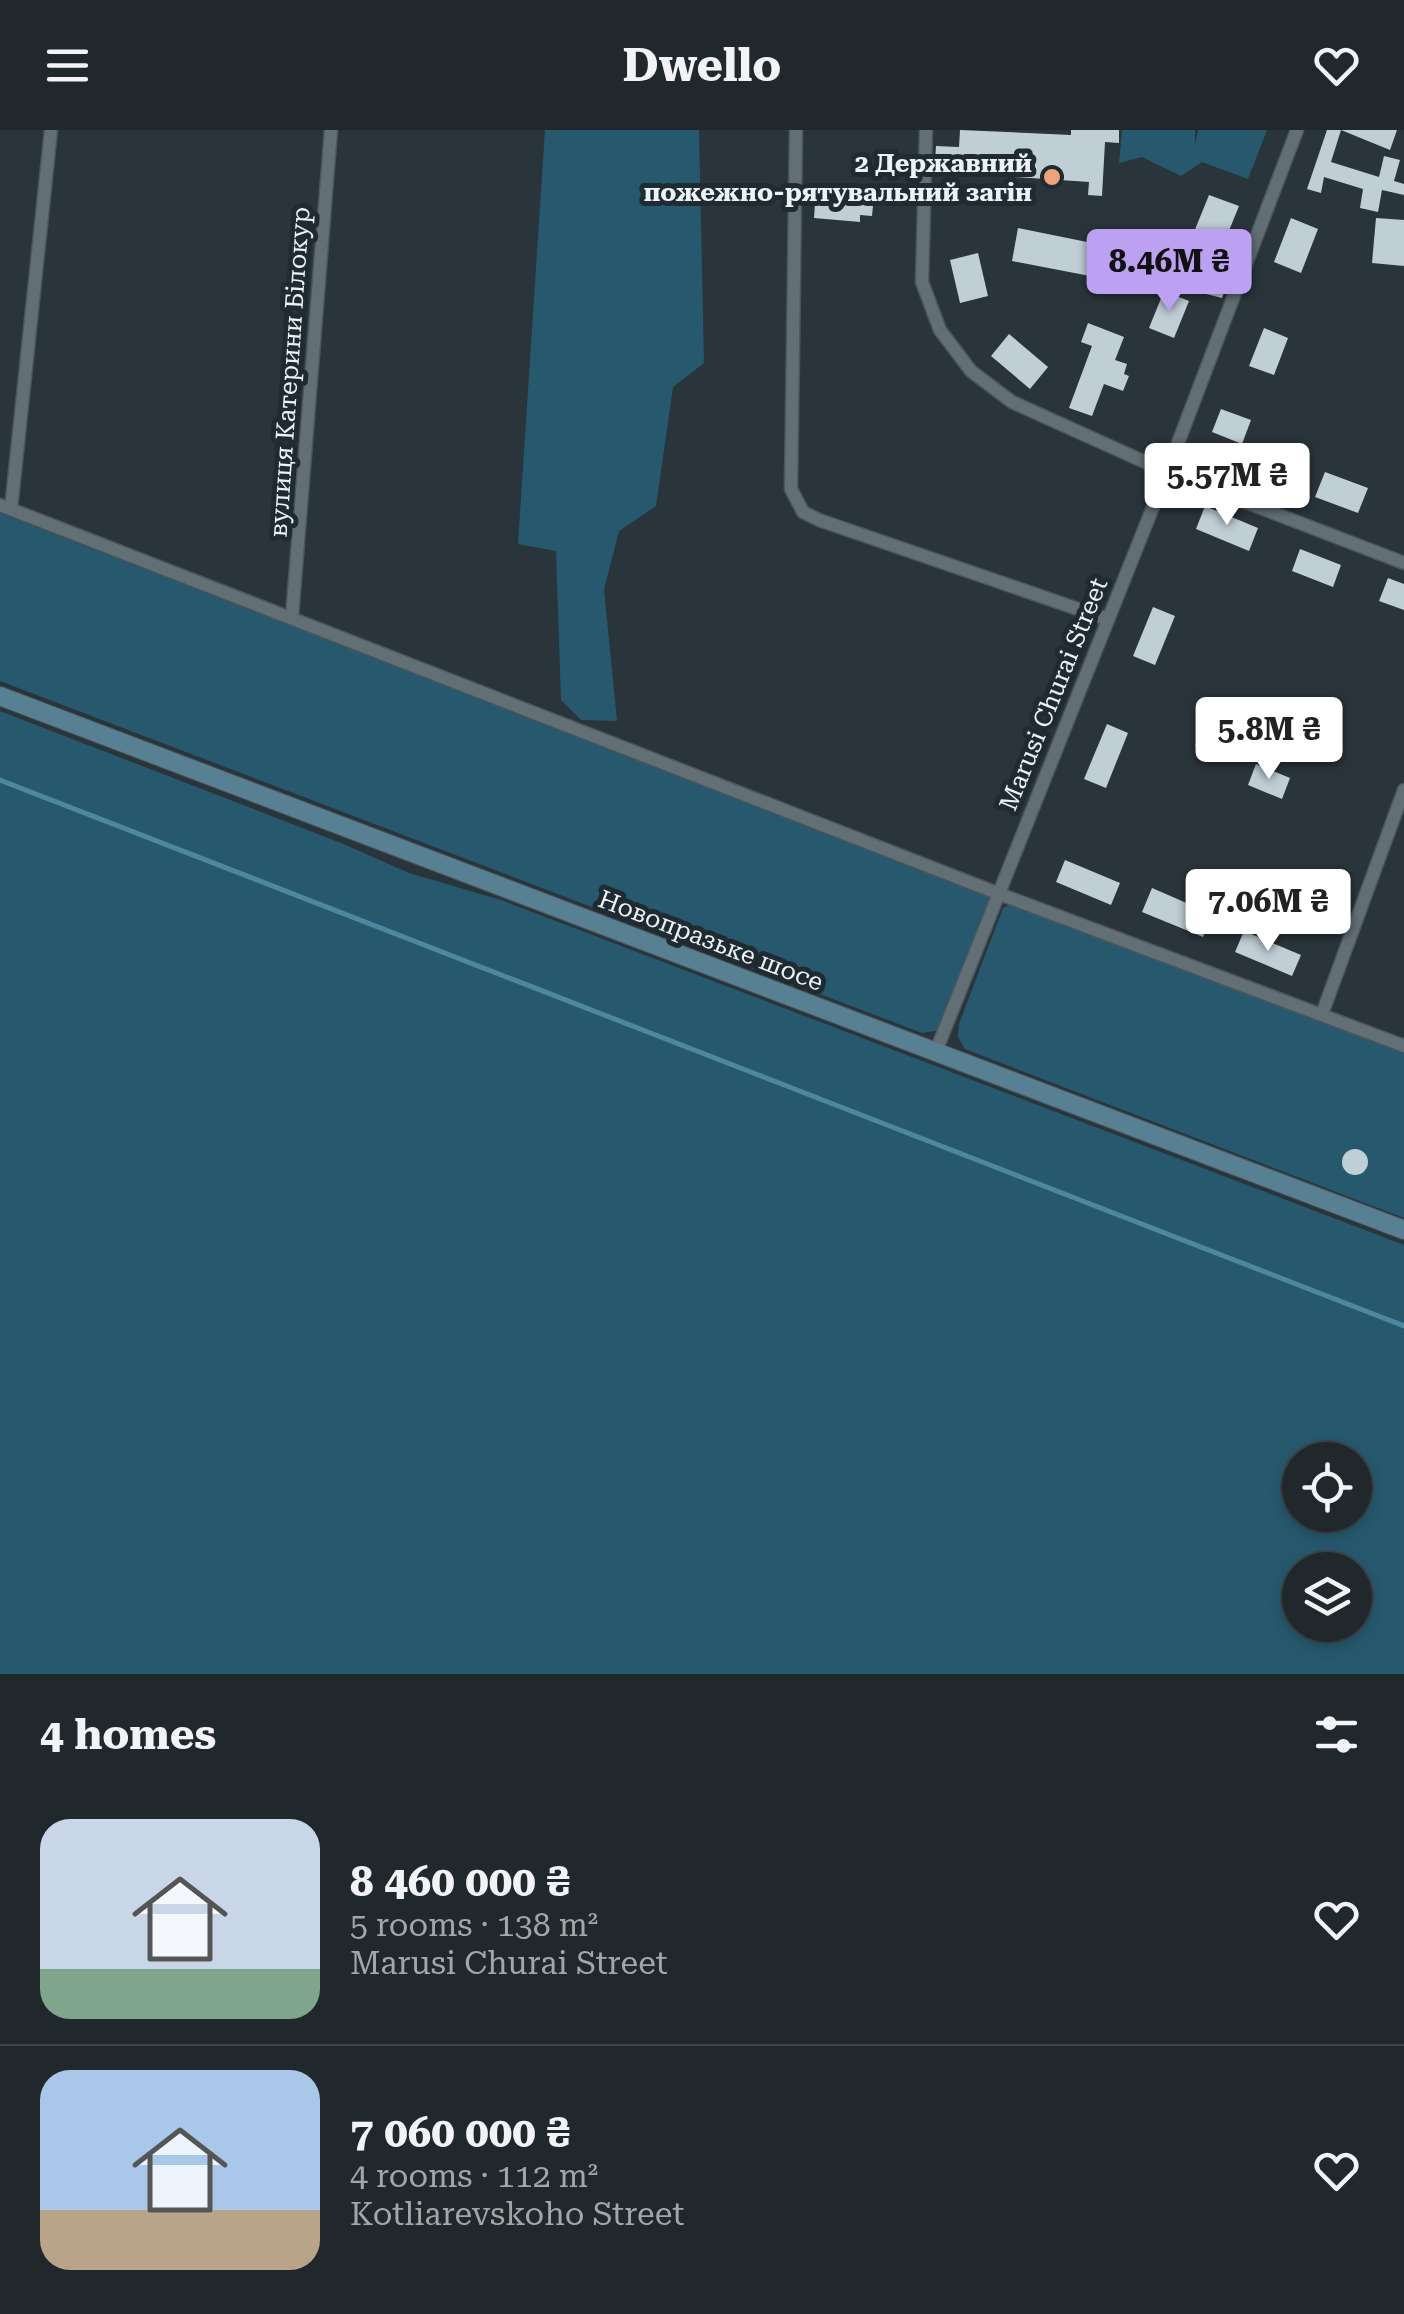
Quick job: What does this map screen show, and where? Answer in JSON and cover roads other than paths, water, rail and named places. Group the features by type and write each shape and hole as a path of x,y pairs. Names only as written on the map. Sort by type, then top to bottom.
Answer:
{"main road":[{"name":"Новопразьке шосе","path":"0,696 1404,1230"}],"street":[{"path":"51,130 6,507 997,893 1404,1046"},
{"name":"вулиця Катерини Білокур","path":"292,618 330,130"},
{"path":"796,130 790,489 798,505 819,520 1107,619"},
{"path":"926,130 922,282 929,307 954,352 990,388 1012,402 1167,472 1404,563"},
{"name":"Marusi Churai Street","path":"936,1052 1167,472 1297,130"},
{"path":"1322,1014 1404,790"}],"waterway":[{"path":"0,780 1404,1326"}],"place":[{"name":"2 Державний пожежно-рятувальний загін","path":"1052,177"}]}
